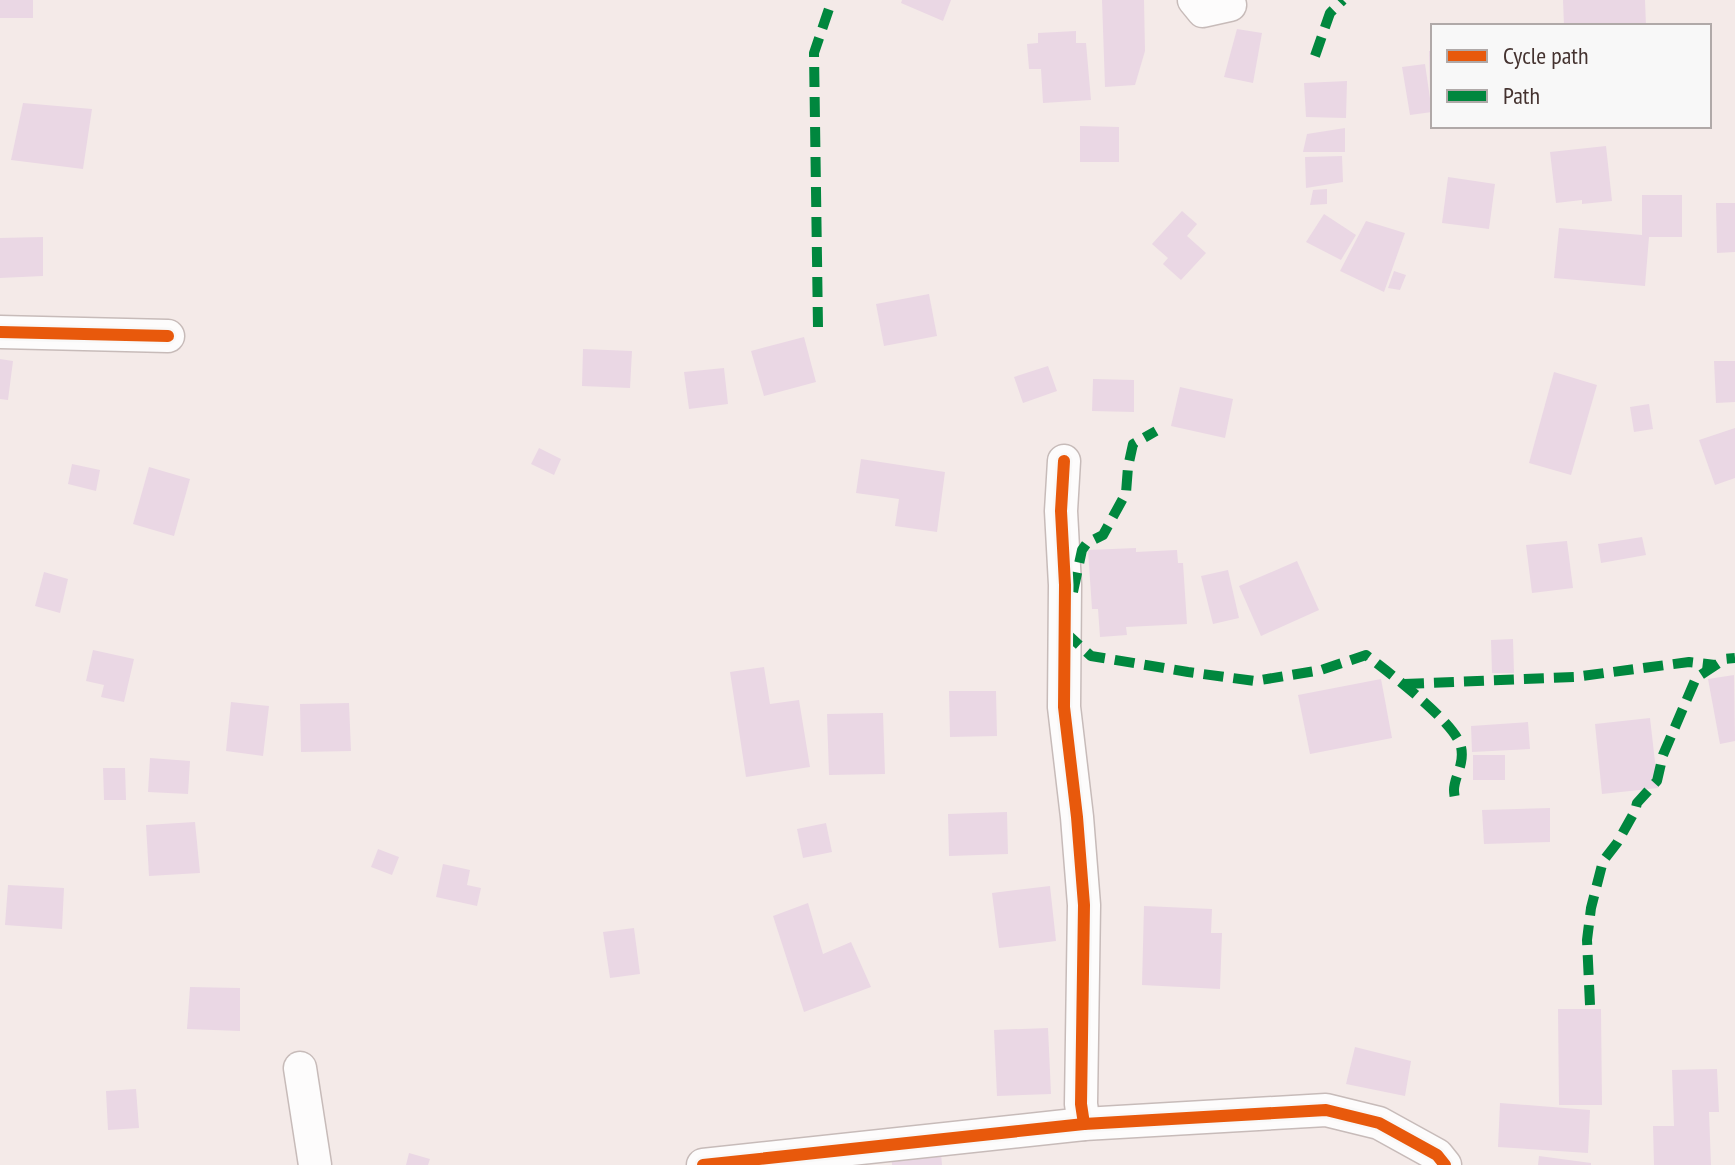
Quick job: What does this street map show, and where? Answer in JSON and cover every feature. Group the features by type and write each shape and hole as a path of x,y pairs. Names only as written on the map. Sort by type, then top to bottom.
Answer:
{"street":[{"path":"1194,0 1203,11 1230,5"},
{"path":"0,332 168,336"},
{"path":"1064,461 1061,511 1065,585 1064,707 1084,905 1081,1104 1084,1124"},
{"path":"300,1068 315,1165"},
{"path":"703,1165 1084,1124 1326,1110 1379,1123 1437,1155 1445,1165"}],"building":[{"path":"0,0 33,0 33,18 0,18"},
{"path":"902,0 951,0 943,21 901,3"},
{"path":"1102,0 1144,0 1145,51 1135,85 1105,87"},
{"path":"1563,0 1645,0 1646,24 1564,24"},
{"path":"1237,29 1262,33 1253,83 1224,77"},
{"path":"1076,31 1076,43 1086,43 1091,100 1043,103 1041,69 1029,69 1027,44 1038,43 1038,33"},
{"path":"1429,51 1431,51 1431,95"},
{"path":"1425,64 1431,112 1410,115 1402,67"},
{"path":"1347,81 1346,118 1306,117 1304,83"},
{"path":"23,103 92,109 83,169 11,160"},
{"path":"1080,126 1119,127 1119,162 1080,162"},
{"path":"1345,128 1345,152 1303,152 1307,134"},
{"path":"1606,146 1612,201 1556,203 1550,152"},
{"path":"1342,156 1343,182 1306,188 1305,157"},
{"path":"1448,177 1495,184 1489,229 1442,223"},
{"path":"1327,189 1327,204 1310,205 1313,190"},
{"path":"1642,195 1682,195 1682,237 1649,237 1645,286 1554,278 1559,228 1642,235"},
{"path":"1716,203 1735,203 1735,252 1717,253"},
{"path":"1182,211 1197,224 1187,236 1206,253 1181,280 1163,264 1168,258 1152,244"},
{"path":"1324,214 1356,235 1341,260 1306,242"},
{"path":"1366,221 1405,233 1384,292 1340,271"},
{"path":"43,237 43,276 0,278 0,238"},
{"path":"1394,271 1406,275 1400,290 1388,288"},
{"path":"929,294 937,336 884,346 876,304"},
{"path":"804,337 816,382 764,396 751,351"},
{"path":"583,349 632,351 630,388 582,386"},
{"path":"0,359 13,361 8,400 0,399"},
{"path":"1714,361 1735,361 1735,402 1716,403"},
{"path":"1048,366 1057,391 1023,403 1014,377"},
{"path":"724,368 728,404 689,409 684,372"},
{"path":"1554,372 1597,385 1571,475 1529,463"},
{"path":"1093,379 1134,380 1134,412 1092,411"},
{"path":"1180,387 1233,399 1225,438 1171,426"},
{"path":"1649,404 1653,429 1634,432 1630,407"},
{"path":"1735,428 1735,478 1715,485 1699,440"},
{"path":"539,448 561,459 554,475 531,464"},
{"path":"861,459 945,472 937,532 895,526 899,499 856,493"},
{"path":"72,464 100,470 96,491 68,484"},
{"path":"149,467 190,479 174,536 133,524"},
{"path":"1642,537 1646,555 1601,563 1598,544"},
{"path":"1567,541 1573,588 1532,593 1526,545"},
{"path":"1136,548 1136,552 1177,550 1178,563 1183,563 1187,624 1126,627 1127,635 1100,637 1098,609 1092,609 1088,550"},
{"path":"1297,561 1319,610 1261,636 1239,586"},
{"path":"1228,570 1239,618 1213,624 1201,576"},
{"path":"44,572 68,579 60,613 35,606"},
{"path":"1513,639 1514,673 1492,673 1491,640"},
{"path":"93,650 134,659 124,702 101,697 104,685 86,681"},
{"path":"764,667 770,704 799,700 810,767 746,777 730,672"},
{"path":"1734,675 1735,741 1720,744 1708,679"},
{"path":"1381,679 1392,738 1310,754 1298,695"},
{"path":"949,691 996,691 997,736 950,737"},
{"path":"231,702 269,706 263,756 226,751"},
{"path":"349,703 351,751 301,752 300,704"},
{"path":"883,713 885,774 829,775 827,714"},
{"path":"1650,718 1658,788 1602,794 1595,724"},
{"path":"1528,722 1530,749 1472,752 1471,726"},
{"path":"1473,755 1505,755 1505,780 1473,780"},
{"path":"150,758 190,761 188,794 148,792"},
{"path":"103,768 125,768 126,800 104,800"},
{"path":"1550,808 1550,842 1484,844 1482,810"},
{"path":"1007,812 1008,854 949,856 948,814"},
{"path":"195,822 200,873 149,876 146,825"},
{"path":"826,823 832,852 803,858 797,829"},
{"path":"378,849 399,857 392,875 371,867"},
{"path":"443,864 470,870 467,885 481,888 477,906 436,897"},
{"path":"8,885 64,888 62,929 5,925"},
{"path":"1050,886 1056,941 999,948 992,893"},
{"path":"808,903 823,954 851,942 871,987 804,1012 773,916"},
{"path":"1144,906 1212,909 1211,933 1222,933 1220,989 1142,985"},
{"path":"634,928 640,974 610,978 603,932"},
{"path":"190,987 240,988 240,1031 187,1029"},
{"path":"1558,1009 1601,1009 1602,1105 1559,1105"},
{"path":"1048,1028 1051,1094 997,1096 994,1030"},
{"path":"1355,1047 1411,1061 1405,1096 1346,1084"},
{"path":"1717,1069 1719,1112 1709,1112 1711,1165 1654,1165 1653,1126 1674,1126 1672,1070"},
{"path":"136,1089 139,1128 108,1130 106,1091"},
{"path":"1500,1103 1590,1110 1588,1153 1498,1147"},
{"path":"940,1142 942,1165 892,1165 891,1146"},
{"path":"409,1153 430,1159 428,1165 406,1165"},
{"path":"1539,1156 1591,1163 1591,1165 1538,1165"}],"marked path":[{"path":"818,327 814,53 832,0"},
{"path":"1315,56 1330,13 1343,0"},
{"path":"1073,592 1082,550 1087,543 1103,535 1126,493 1133,444 1156,431"},
{"path":"1066,631 1091,656 1255,681 1321,670 1366,655 1420,698 1456,737 1462,753 1454,785 1456,803"},
{"path":"1590,1005 1587,940 1591,908 1603,861 1617,843 1637,803 1657,781 1663,755 1696,678 1725,659 1735,658"},
{"path":"1404,684 1574,677 1689,662 1715,665"}],"cycle path":[{"path":"0,332 168,336"},
{"path":"1064,461 1061,511 1065,585 1064,707 1084,905 1081,1104 1084,1124"},
{"path":"703,1165 1084,1124 1326,1110 1379,1123 1437,1155 1445,1165"}]}
